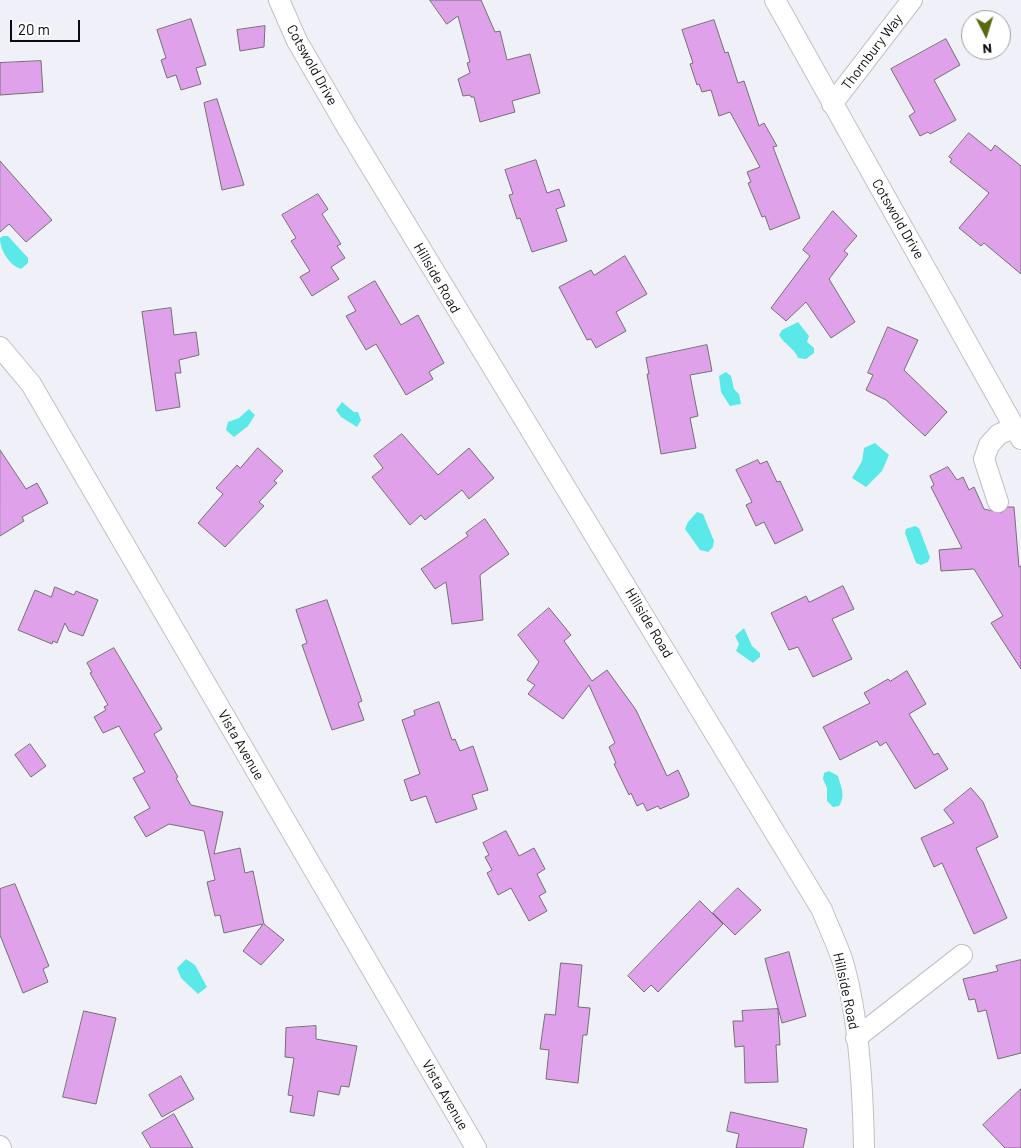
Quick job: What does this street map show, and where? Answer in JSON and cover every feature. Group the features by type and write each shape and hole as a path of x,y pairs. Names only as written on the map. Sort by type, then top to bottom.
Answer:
{"street":[{"name":"Cotswold Drive","path":"279,0 297,41 348,129"},
{"name":"Cotswold Drive","path":"776,0 832,104 1018,434"},
{"name":"Thornbury Way","path":"832,104 912,0"},
{"name":"Hillside Road","path":"348,129 822,910 842,960 856,1038 863,1091 864,1148"},
{"name":"Vista Avenue","path":"0,347 31,384 476,1148"},
{"path":"998,502 984,459 989,446 999,434 1018,434"},
{"path":"856,1038 962,955"}],"water":[{"path":"8,236 28,258 28,263 21,269 9,261 3,252 0,238"},
{"path":"798,322 809,336 807,342 814,348 814,353 806,359 798,358 779,335 782,330"},
{"path":"726,372 731,376 734,389 739,394 741,404 730,406 721,392 719,376"},
{"path":"342,402 354,412 358,412 361,420 357,427 341,417 336,410"},
{"path":"249,409 255,415 248,426 234,437 226,430 228,422 239,418"},
{"path":"875,443 889,455 882,471 866,487 852,478 862,461 864,448"},
{"path":"697,512 703,514 714,541 713,547 708,552 700,550 685,529 688,522"},
{"path":"915,526 919,528 930,557 928,562 921,565 916,563 905,533 906,529"},
{"path":"744,628 752,646 760,653 760,657 753,663 736,651 739,644 735,636"},
{"path":"829,771 838,776 843,795 839,806 833,807 827,801 827,788 823,779 824,773"},
{"path":"186,959 195,965 207,987 198,994 181,978 177,968"}],"building":[{"path":"430,0 481,0 495,32 500,31 507,60 530,54 540,93 512,101 515,112 480,122 474,97 470,95 463,96 458,79 470,73 467,63 470,62 458,16 447,24"},
{"path":"191,19 206,65 196,68 201,84 181,90 176,75 167,78 161,60 166,58 157,30"},
{"path":"714,20 725,53 728,52 738,83 744,81 759,126 764,123 777,146 773,147 800,218 770,230 765,216 762,217 748,183 751,182 747,172 760,167 730,112 719,116 711,90 702,92 699,84 697,85 690,64 693,63 682,30"},
{"path":"265,26 264,47 240,51 237,30"},
{"path":"946,39 960,65 934,80 956,120 930,134 928,132 920,136 909,116 915,112 891,69"},
{"path":"41,61 43,92 0,95 0,63"},
{"path":"217,99 244,185 222,190 204,103"},
{"path":"969,133 991,151 995,145 1021,166 1021,274 984,243 981,246 959,228 989,193 950,162 952,159 949,157"},
{"path":"536,160 547,193 559,189 565,206 556,209 567,241 532,252 520,218 517,219 509,195 513,194 505,170"},
{"path":"0,161 52,220 26,242 9,224 0,232"},
{"path":"318,194 328,209 322,214 341,244 337,246 345,258 331,267 339,279 312,296 300,277 310,271 291,241 296,238 282,215"},
{"path":"833,211 857,236 844,251 848,254 829,279 855,322 831,338 806,302 786,321 771,308 810,256 803,250"},
{"path":"625,256 647,294 616,312 626,331 596,348 591,339 587,340 559,287 591,270 594,275"},
{"path":"375,281 401,325 418,315 444,363 429,372 433,379 406,395 376,344 366,350 346,316 356,311 348,297"},
{"path":"171,308 174,335 196,332 199,355 179,360 181,373 175,373 180,407 156,411 142,312"},
{"path":"888,327 918,340 904,370 947,412 925,436 886,400 866,390 873,375 868,373"},
{"path":"707,345 712,371 690,375 698,416 690,418 696,448 661,454 646,358"},
{"path":"402,434 438,475 469,448 494,478 469,499 462,490 425,520 421,515 410,525 372,477 383,468 374,456"},
{"path":"258,448 283,471 274,481 277,483 259,502 264,506 225,547 198,523 223,494 216,488 237,465 240,468"},
{"path":"0,450 26,489 37,483 48,503 22,517 24,521 0,536"},
{"path":"758,460 760,464 767,461 777,482 780,481 803,530 775,544 764,522 756,526 746,505 752,502 736,470"},
{"path":"948,467 957,480 963,477 969,490 974,487 984,509 1001,513 1008,507 1014,507 1019,567 1021,566 1021,669 991,623 1003,616 974,569 941,571 939,550 962,548 931,487 934,485 930,476"},
{"path":"485,519 509,554 480,575 483,620 452,624 446,582 435,589 421,569 468,536 466,533"},
{"path":"843,586 854,609 832,619 852,659 813,677 798,647 789,650 771,613 806,596 809,602"},
{"path":"55,587 74,595 76,591 98,600 83,636 69,631 65,623 57,643 53,641 52,644 18,630 35,590 51,597"},
{"path":"327,600 362,701 358,703 364,720 332,730 302,645 307,643 296,610"},
{"path":"549,608 571,635 564,641 592,681 607,670 636,710 667,776 678,770 689,794 688,797 660,809 658,806 647,811 643,803 637,806 631,793 629,795 614,764 616,763 609,747 615,743 589,685 563,719 528,694 535,685 527,680 539,662 518,635"},
{"path":"114,648 162,729 154,734 191,805 223,812 214,854 240,848 245,873 253,871 264,924 284,940 261,965 243,951 263,924 224,933 220,915 215,916 207,882 215,880 204,831 169,824 146,837 134,817 150,808 133,778 145,772 119,726 103,733 94,717 106,710 104,707 108,705 90,673 92,672 87,663"},
{"path":"907,671 926,704 909,714 934,755 938,753 948,769 915,789 886,742 880,746 877,741 840,760 823,727 870,703 864,693 888,679 890,681"},
{"path":"439,702 452,740 455,739 460,751 473,746 488,790 472,795 477,809 436,823 426,796 411,801 404,780 420,774 402,720 415,715 414,711"},
{"path":"30,744 46,766 31,777 15,755"},
{"path":"971,788 983,802 998,837 976,848 1007,918 974,934 942,863 934,867 921,838 954,823 944,810"},
{"path":"506,831 519,856 534,848 545,869 537,874 546,892 539,896 547,911 529,921 511,888 498,895 487,873 492,870 485,857 489,855 483,843"},
{"path":"15,884 49,966 43,969 48,982 23,993 0,935 0,889"},
{"path":"738,888 761,910 735,935 713,913"},
{"path":"700,901 723,924 658,992 651,985 644,992 628,976"},
{"path":"789,952 806,1016 782,1023 765,959"},
{"path":"1021,960 1021,1053 998,1059 986,1010 978,1012 975,999 969,1000 963,979 998,971 996,966"},
{"path":"561,963 582,965 578,1007 590,1008 587,1035 583,1035 578,1083 546,1079 549,1050 540,1049 545,1014 555,1015"},
{"path":"778,1009 780,1045 776,1045 778,1082 745,1083 744,1046 735,1047 733,1021 743,1021 742,1011"},
{"path":"84,1011 116,1018 96,1104 63,1097"},
{"path":"316,1026 316,1039 357,1046 349,1087 341,1086 339,1095 318,1091 314,1116 290,1112 293,1096 288,1095 294,1058 285,1057 286,1028"},
{"path":"181,1076 194,1099 162,1117 149,1095"},
{"path":"1021,1089 1021,1148 1005,1148 983,1125"},
{"path":"731,1112 807,1129 803,1148 736,1148 739,1134 727,1131"},
{"path":"174,1114 193,1148 151,1148 142,1133"}]}
